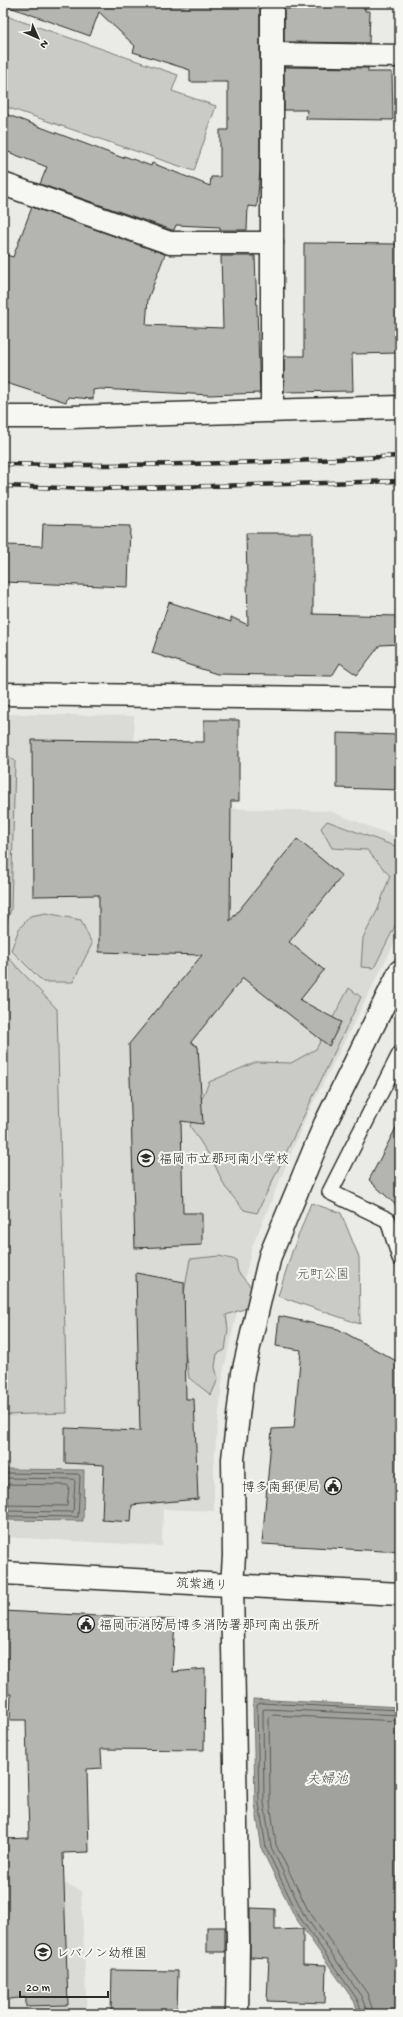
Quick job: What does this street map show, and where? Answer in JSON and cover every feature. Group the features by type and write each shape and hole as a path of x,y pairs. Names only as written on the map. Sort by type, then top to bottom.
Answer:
{"street":[{"path":"272,3 272,411"},
{"path":"272,54 400,56"},
{"path":"3,184 170,243 272,243"},
{"path":"3,417 70,417 400,407"},
{"path":"3,694 400,699"},
{"path":"237,2014 238,1942 232,1585 234,1556 233,1459 243,1374 270,1256 325,1124 400,971"},
{"name":"筑紫通り","path":"3,1573 400,1594"}],"lane":[{"path":"400,1054 330,1192 388,1220 400,1258"}],"shaded area":[{"name":"福岡市立那珂南小学校","path":"3,714 134,716 134,806 329,811 400,838 400,932 308,1113 252,1247 223,1373 214,1461 214,1511 163,1509 162,1546 3,1537"},
{"name":"レバノン幼稚園","path":"3,1860 81,1890 87,2014 3,2014"}],"green space":[{"path":"3,15 178,75 172,91 216,106 194,171 3,106"},
{"path":"3,752 15,761 11,909 3,935"},
{"path":"327,821 400,848 400,916 374,968 361,967 363,938 378,909 390,876 367,850 332,848 321,828"},
{"path":"46,913 81,920 92,944 73,982 43,982 11,950 19,929 30,916"},
{"path":"3,952 57,1009 67,1413 3,1415"},
{"path":"349,988 361,997 257,1213 244,1210 225,1187 213,1161 190,1126 209,1082 256,1062 291,1063 316,1049"},
{"name":"元町公園","path":"311,1203 341,1213 359,1257 360,1324 278,1296 292,1252"},
{"path":"219,1256 236,1260 238,1272 256,1293 253,1306 226,1315 228,1329 225,1350 217,1354 215,1367 218,1379 211,1395 189,1378 180,1316 190,1259"}],"water":[{"path":"3,1469 84,1470 83,1521 3,1520"},
{"name":"夫婦池","path":"253,1699 400,1707 400,2014 359,2014 354,2001 295,1917 262,1850 255,1804"}],"building":[{"path":"8,3 235,3 258,5 258,8 260,8 260,170 257,207 248,206 247,230 220,230 220,227 176,225 174,230 172,230 40,184 47,167 3,150 3,113 123,158 124,156 151,166 152,163 210,186 211,177 220,177 220,130 228,130 228,82 190,82 190,70 133,52 135,46 99,12 90,36 7,6"},
{"path":"307,3 365,3 365,11 370,11 369,43 284,42 284,9 307,9"},
{"path":"284,67 368,68 368,72 392,72 393,120 306,119 307,110 284,110"},
{"path":"32,207 165,254 148,299 146,325 223,328 221,256 255,256 260,393 210,395 100,389 93,390 93,399 68,397 66,402 3,382 3,254 13,257"},
{"path":"304,243 400,244 400,353 352,354 353,391 284,392 284,356 304,356"},
{"path":"43,524 130,526 128,587 3,582 3,545 42,546"},
{"path":"246,533 313,533 313,614 400,616 400,644 380,645 357,675 340,663 332,676 217,674 152,653 169,602 231,622 231,617 248,625"},
{"path":"204,720 239,720 239,801 231,801 230,921 297,839 342,876 289,942 324,970 300,1000 341,1022 329,1046 243,978 191,1042 198,1047 203,1124 181,1121 183,1213 202,1213 202,1245 135,1248 129,1044 202,955 99,952 99,895 33,896 32,740 204,742"},
{"path":"337,733 400,735 400,790 337,788"},
{"path":"400,1120 400,1209 369,1180"},
{"path":"136,1273 184,1282 186,1399 194,1399 198,1499 132,1505 131,1522 102,1520 104,1465 65,1463 65,1428 140,1431"},
{"name":"博多南郵便局","path":"279,1316 338,1329 400,1363 400,1552 262,1544 272,1429 294,1428 301,1350 276,1346"},
{"path":"3,1611 175,1620 172,1672 205,1669 204,1750 101,1749 102,1768 87,1769 89,1852 63,1853 68,2005 26,2006 26,1997 3,2000 3,1839 29,1838 26,1720 10,1720 11,1694 3,1694"},
{"path":"250,1908 275,1909 275,1930 303,1929 303,1964 326,1965 325,2003 267,2001 269,1958 250,1957"},
{"path":"207,1927 225,1927 225,1952 207,1952"},
{"path":"112,1970 178,1971 177,2014 111,2014"}],"railway":[{"path":"3,464 202,464 400,456"},
{"path":"3,486 94,489 400,481"}],"place":[{"name":"福岡市立那珂南小学校","path":"146,1158"},
{"name":"博多南郵便局","path":"333,1486"},
{"name":"福岡市消防局博多消防署那珂南出張所","path":"86,1624"},
{"name":"レバノン幼稚園","path":"43,1952"}]}
